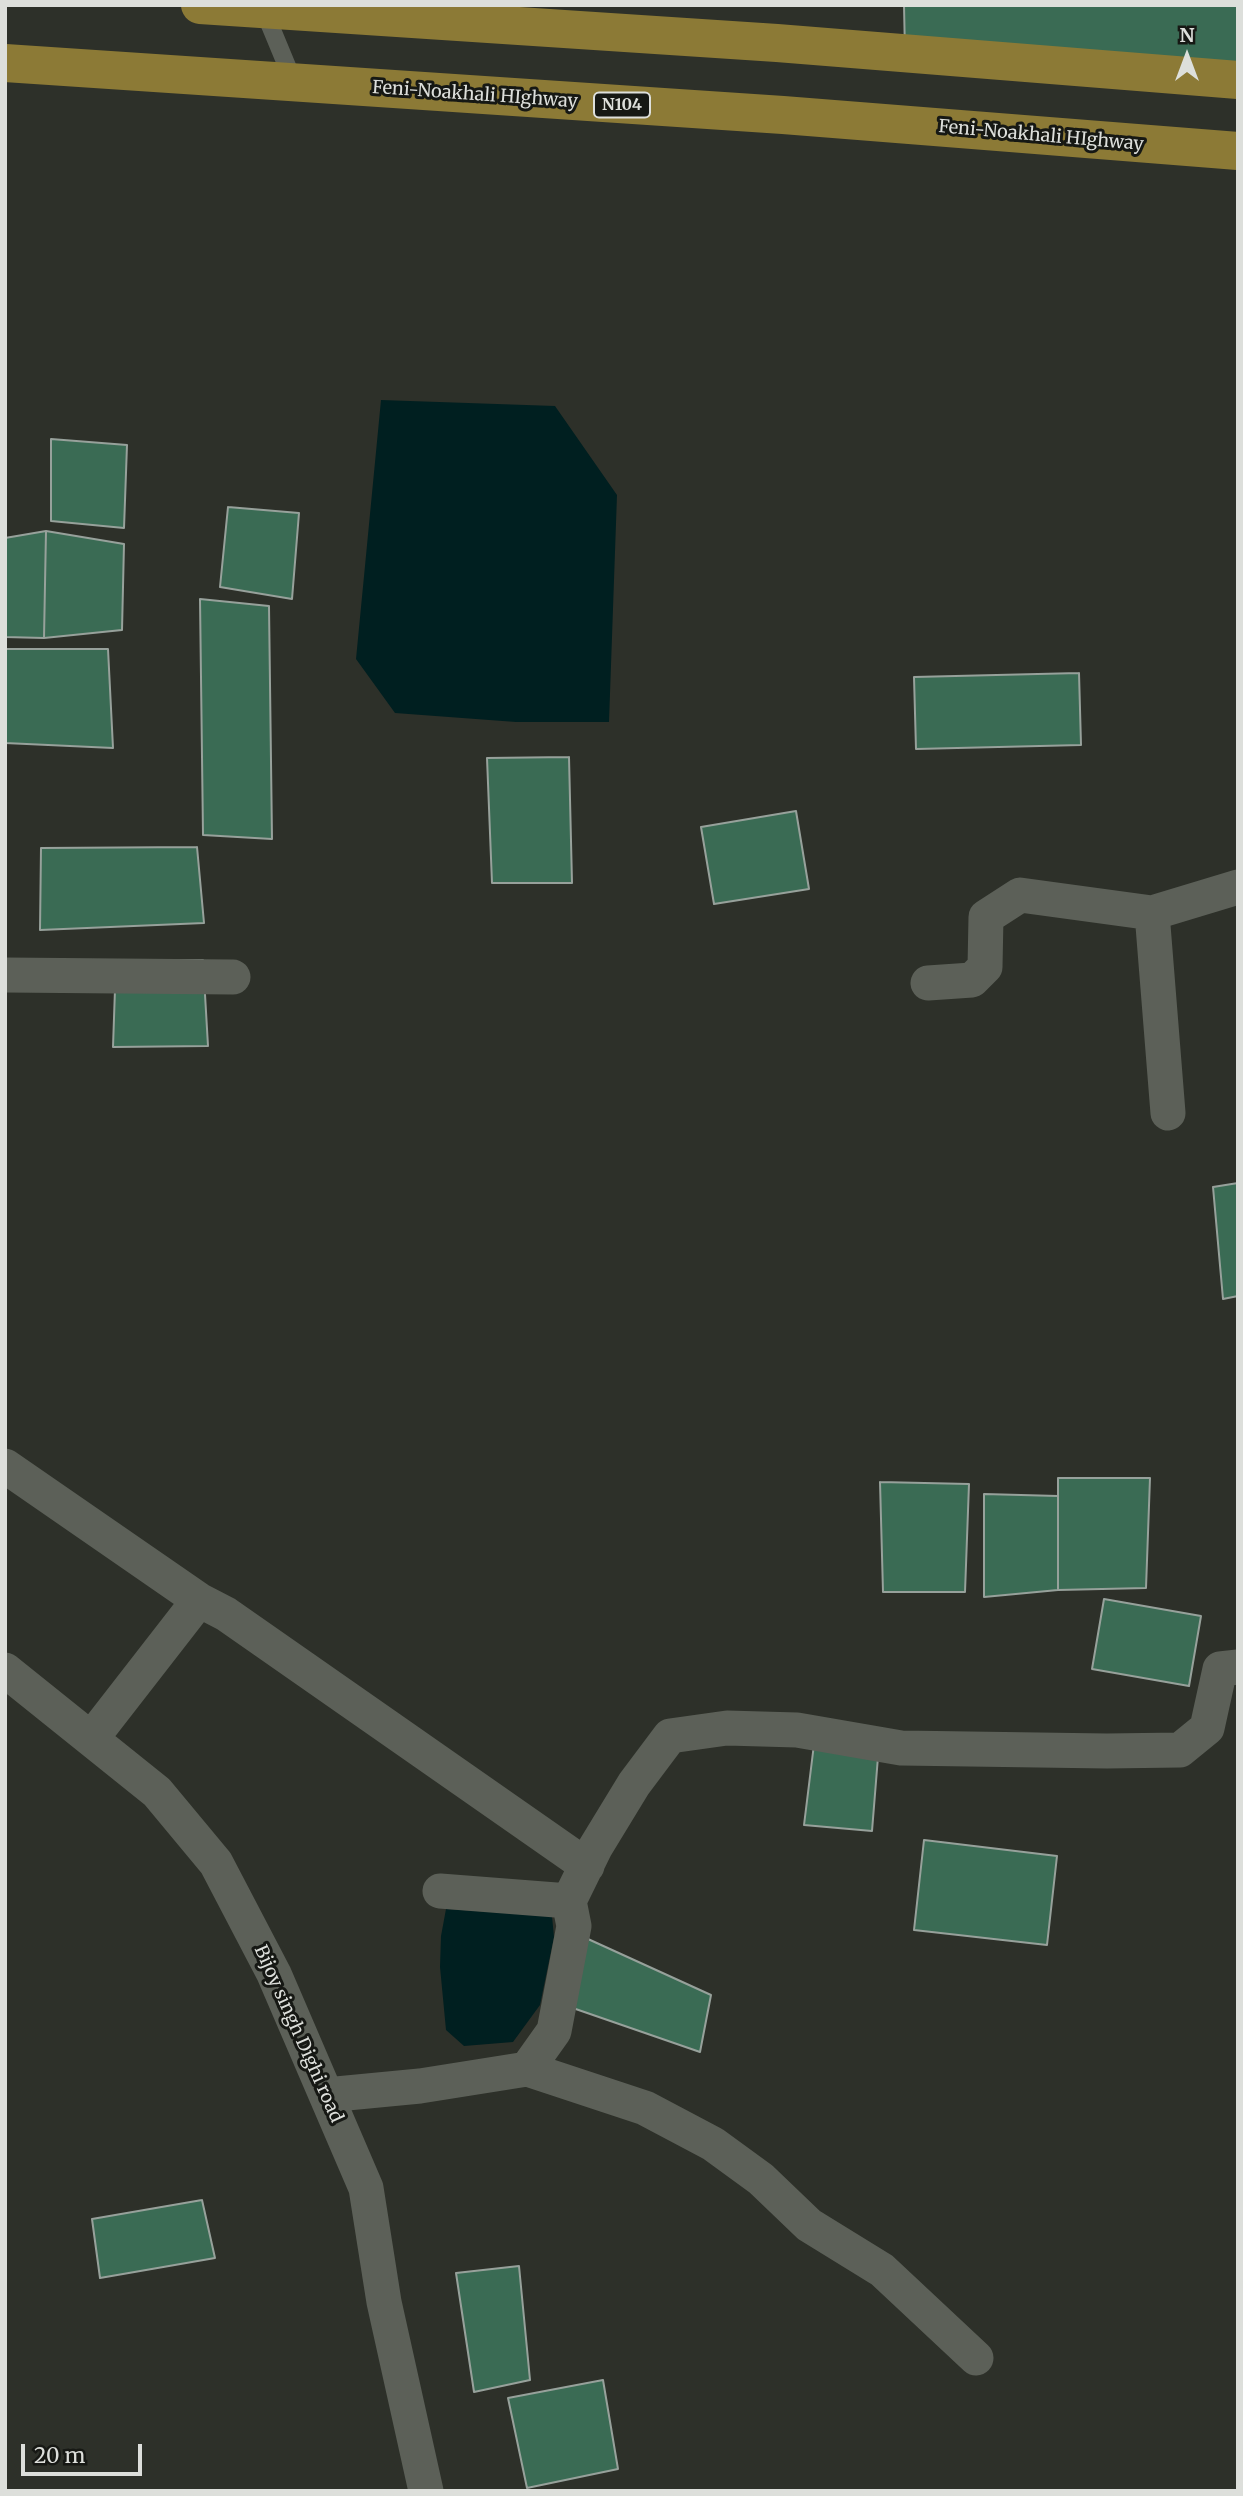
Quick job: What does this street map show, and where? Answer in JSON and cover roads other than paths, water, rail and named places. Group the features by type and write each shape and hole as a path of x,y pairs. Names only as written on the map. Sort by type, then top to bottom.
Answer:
{"highway":[{"path":"200,5 290,8 1238,79"},
{"name":"Feni-Noakhali HIghway","path":"5,63 783,115 1238,151"}],"street":[{"path":"928,983 972,980 985,967 986,917 1020,895 1152,913 1238,887"},
{"path":"1152,913 1168,1113"},
{"path":"5,975 233,976"},
{"path":"5,1466 199,1600 226,1614 587,1866"},
{"path":"90,1739 199,1600"},
{"path":"527,2069 554,2031 574,1926 569,1901 634,1784 670,1736 727,1728 797,1730 901,1748 1180,1750 1207,1728 1220,1669 1238,1667"},
{"name":"Bijoy singh Dighi road","path":"5,1670 157,1792 216,1863 274,1974 366,2188 384,2302 426,2491"},
{"path":"440,1891 569,1901"},
{"path":"326,2095 420,2086 527,2069 645,2108 712,2144 761,2179 809,2225 882,2270 976,2358"}],"lane":[{"path":"290,8 265,13 294,83"}],"water":[{"path":"381,400 555,406 617,495 609,722 516,722 395,713 356,659"},
{"path":"446,1909 552,1916 554,1937 540,2005 513,2042 464,2046 446,2030 440,1967 441,1936"}]}
